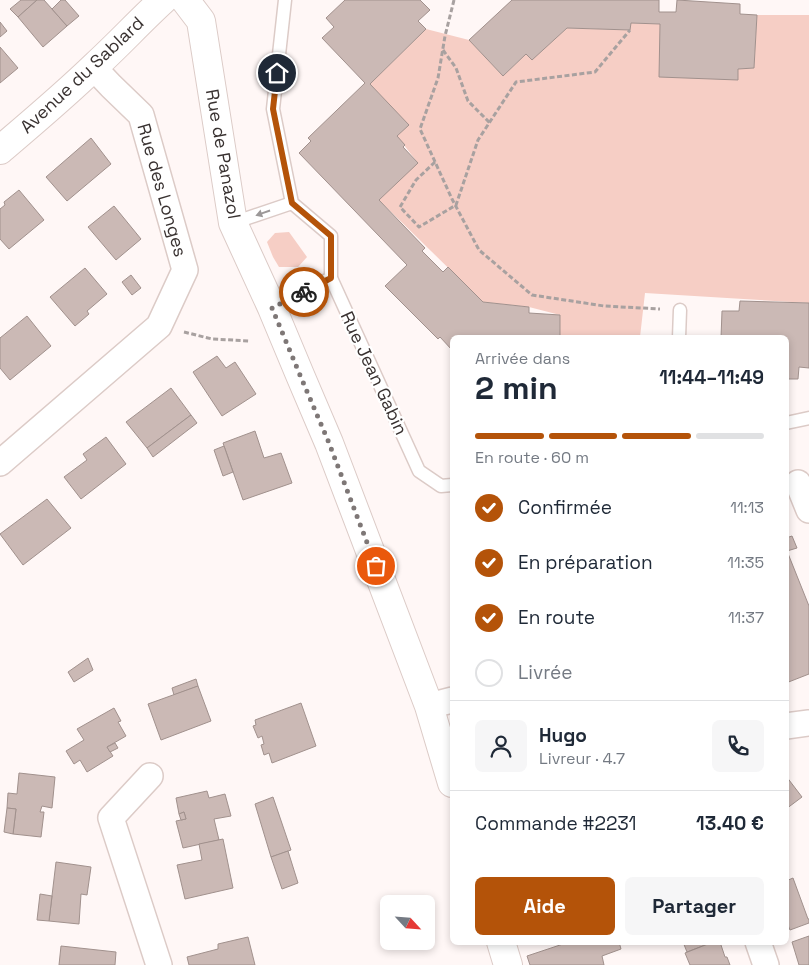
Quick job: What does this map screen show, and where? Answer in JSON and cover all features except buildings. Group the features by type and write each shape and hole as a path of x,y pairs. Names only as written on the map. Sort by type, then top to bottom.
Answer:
{"street":[{"name":"Avenue du Sablard","path":"0,150 94,68 163,0"},
{"name":"Rue de Panazol","path":"185,0 201,21 233,223 272,308 441,703 450,768"},
{"name":"Rue des Longes","path":"0,463 159,326 185,270 141,115 94,68"},
{"path":"798,483 809,510"},
{"path":"789,726 809,723"},
{"path":"150,776 112,818 159,965"},
{"path":"502,945 508,965"},
{"path":"759,945 766,965"}],"lane":[{"path":"233,223 292,203 273,109 284,0"},
{"name":"Rue Jean Gabin","path":"292,203 331,236 331,278 420,471 441,486 450,485"},
{"path":"272,308 331,278"},
{"path":"679,335 680,310"},
{"path":"789,422 809,418"}],"path":[{"path":"454,0 445,36 438,78 420,129 479,250 532,295 604,306 680,310"},
{"path":"435,162 416,180 400,207 419,227 456,205 478,140 516,82 595,72 630,30"},
{"path":"443,50 456,68 468,101 490,123"},
{"path":"212,339 250,341"}],"shaded area":[{"path":"757,15 809,15 809,303 645,293 640,335 560,335 560,315 529,307 483,302 379,200 417,162 397,136 408,125 370,84 426,29 469,40 503,76 526,54 532,59 567,28 629,30 631,23 660,24 738,69 754,68"},
{"path":"289,232 307,257 298,267 279,267 267,242 275,233"}],"way so far":[{"path":"304,292 272,308 329,443 376,566"}],"route":[{"path":"277,73 273,109 292,203 331,236 331,278 304,292"}]}
